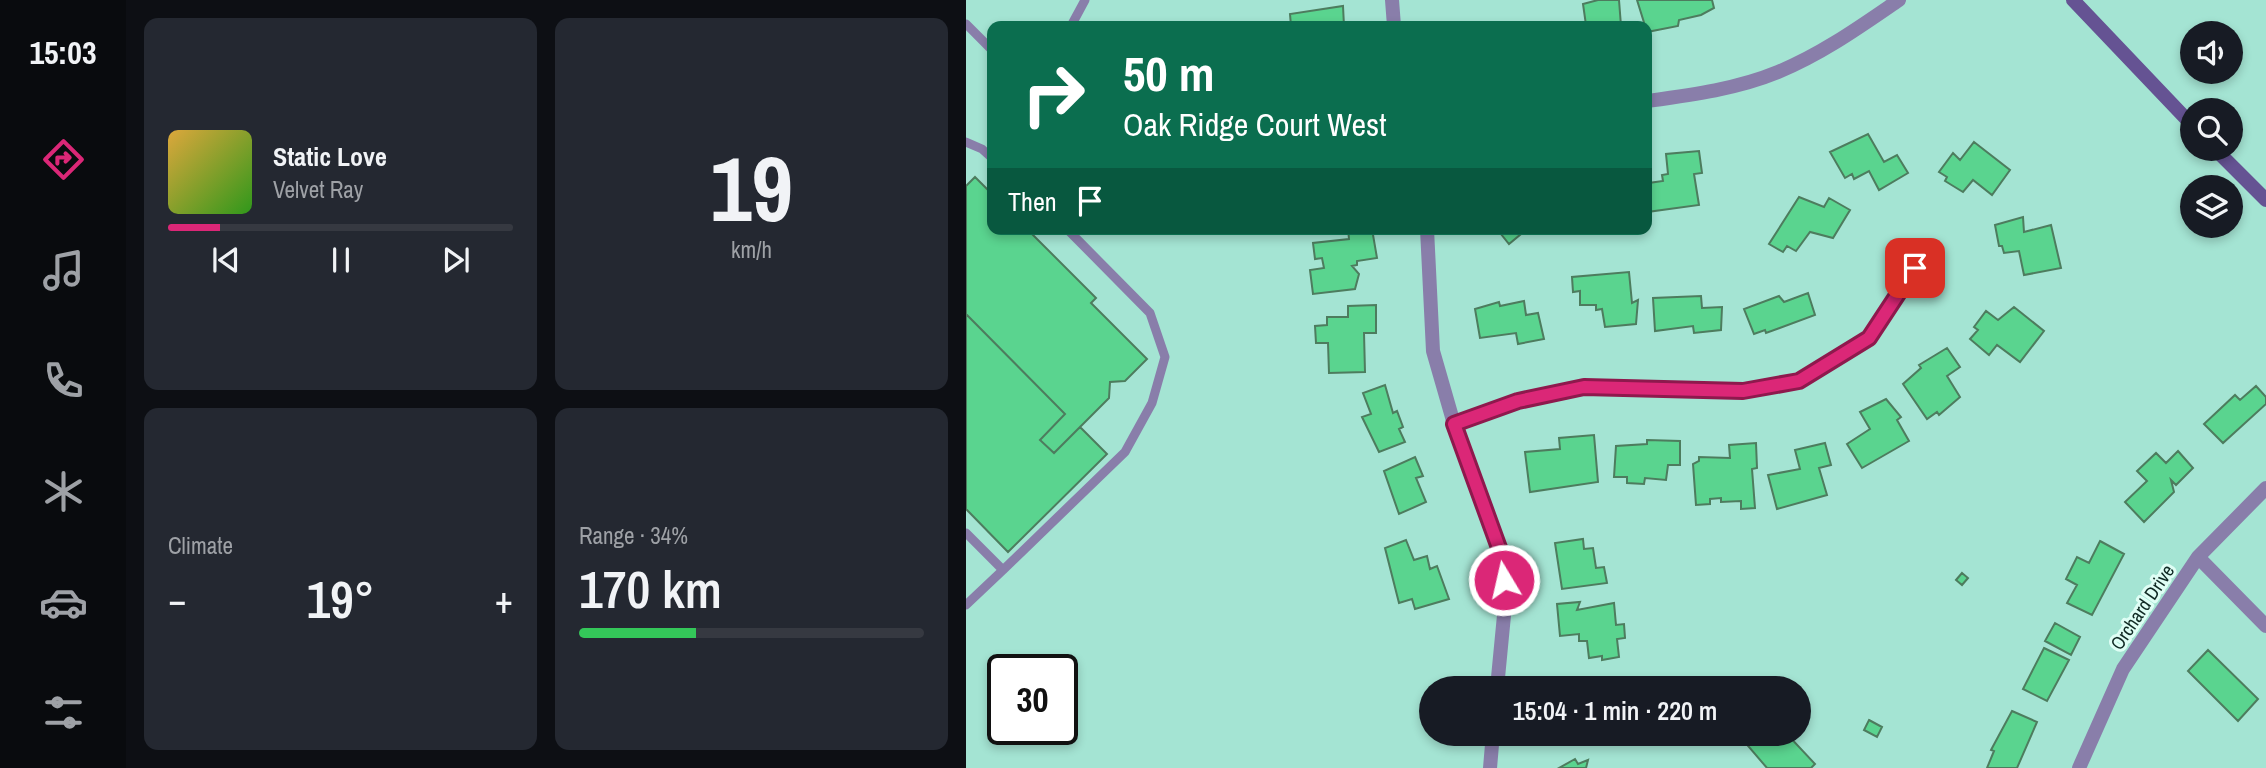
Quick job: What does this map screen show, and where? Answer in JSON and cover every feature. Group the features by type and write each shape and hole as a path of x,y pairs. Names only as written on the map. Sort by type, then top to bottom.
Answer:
{"street":[{"path":"1392,0 1394,21"},
{"path":"1652,100 1708,92 1778,72 1842,39 1899,0"},
{"path":"2073,0 2180,112"},
{"path":"2227,161 2266,200"},
{"path":"1426,235 1433,351 1454,424 1502,556 1505,605 1498,676"},
{"path":"1454,424 1518,401 1584,387 1743,391 1799,381 1869,338 1915,268"},
{"name":"Orchard Drive","path":"2079,768 2123,669 2198,557 2266,488"},
{"path":"2198,557 2266,625"},
{"path":"1490,768 1492,746"}],"lane":[{"path":"1074,21 1085,0"},
{"path":"966,24 987,45"},
{"path":"966,142 987,154"},
{"path":"966,605 1125,452 1152,402 1165,357 1150,313 1073,235"},
{"path":"966,533 1003,570"}],"building":[{"path":"1598,0 1619,0 1621,21 1585,21 1583,4"},
{"path":"1637,0 1712,0 1714,8 1701,15 1679,20 1678,26 1652,31 1652,21 1644,21"},
{"path":"1343,6 1344,21 1291,21 1290,14"},
{"path":"1868,134 1884,162 1897,155 1908,173 1879,190 1869,171 1854,179 1852,174 1845,178 1830,152"},
{"path":"1974,142 2010,170 1992,195 1973,180 1963,192 1945,181 1947,177 1939,172 1953,153 1960,160"},
{"path":"1699,151 1702,173 1694,174 1699,205 1652,211 1652,183 1663,181 1662,175 1668,174 1666,154"},
{"path":"975,177 987,189 987,235 1033,235 1096,298 1091,303 1147,359 1125,381 1110,382 1109,398 1054,453 1040,440 1065,414 966,314 966,186"},
{"path":"1799,197 1824,207 1829,198 1850,210 1833,238 1810,232 1796,251 1787,246 1783,252 1769,244"},
{"path":"2023,217 2024,232 2051,225 2061,268 2024,275 2019,251 2004,253 2002,246 1999,246 1995,225"},
{"path":"1349,235 1373,235 1377,258 1357,261 1357,265 1352,266 1359,274 1355,289 1313,294 1310,270 1324,268 1322,258 1315,259 1313,243 1349,239"},
{"path":"1502,235 1520,235 1509,244"},
{"path":"1629,272 1632,303 1638,300 1636,324 1605,327 1602,309 1596,310 1596,305 1580,305 1580,291 1573,292 1572,277"},
{"path":"1808,293 1815,315 1766,333 1765,330 1754,334 1744,309 1779,296 1784,302"},
{"path":"1701,296 1702,308 1722,307 1721,330 1694,333 1693,326 1655,331 1653,298"},
{"path":"1524,301 1526,315 1538,313 1544,339 1518,344 1516,333 1480,338 1475,309 1499,302 1500,306"},
{"path":"1376,305 1376,333 1364,333 1365,372 1329,373 1328,343 1316,343 1315,326 1327,325 1327,317 1348,317 1348,306"},
{"path":"2014,307 2044,331 2020,362 1997,345 1989,355 1970,339 1978,330 1974,327 1986,311 1998,320"},
{"path":"966,314 1065,414 1040,440 1054,453 1080,427 1107,454 1008,552 966,509"},
{"path":"1947,348 1960,367 1947,376 1960,397 1939,415 1937,412 1927,419 1903,384 1921,368 1919,365"},
{"path":"1385,385 1393,413 1397,411 1403,427 1399,429 1405,442 1379,452 1362,417 1371,414 1363,393"},
{"path":"2256,386 2266,397 2266,404 2223,443 2204,424 2235,395 2240,400"},
{"path":"1886,399 1901,417 1897,420 1909,441 1862,468 1847,444 1870,429 1860,412"},
{"path":"1594,435 1598,482 1530,492 1525,452 1560,449 1559,438"},
{"path":"1647,440 1680,441 1680,465 1668,465 1666,480 1645,478 1644,484 1627,483 1627,477 1614,477 1616,446 1647,444"},
{"path":"1756,443 1757,468 1752,469 1755,508 1741,509 1741,501 1721,502 1721,498 1710,499 1710,504 1696,505 1693,464 1699,461 1699,457 1730,458 1729,445"},
{"path":"1825,443 1831,465 1819,468 1827,495 1777,509 1768,475 1800,469 1795,450"},
{"path":"2178,451 2193,468 2176,485 2171,480 2174,492 2144,522 2125,502 2147,481 2137,471 2156,453 2166,463"},
{"path":"1415,457 1423,476 1416,478 1426,502 1399,514 1384,471"},
{"path":"1583,539 1584,549 1593,548 1596,568 1604,567 1607,583 1562,589 1555,543"},
{"path":"1406,540 1414,560 1427,556 1430,569 1437,566 1449,599 1415,609 1412,599 1399,603 1385,548"},
{"path":"2100,541 2124,554 2092,615 2067,603 2077,585 2066,579 2077,557 2089,563"},
{"path":"1962,573 1968,578 1962,585 1956,580"},
{"path":"1580,602 1577,610 1614,603 1616,625 1624,624 1625,638 1617,639 1619,657 1602,660 1602,656 1589,658 1587,641 1579,641 1579,634 1560,636 1557,604"},
{"path":"2055,623 2080,637 2071,655 2045,641"},
{"path":"2044,648 2069,660 2047,701 2023,689"},
{"path":"2208,650 2258,699 2238,721 2188,671"},
{"path":"2012,711 2037,722 2017,768 1987,768 1994,751 1991,750"},
{"path":"1869,720 1882,727 1877,737 1864,730"},
{"path":"1748,746 1798,746 1815,764 1811,768 1767,768"},
{"path":"1575,759 1578,764 1588,760 1586,768 1559,768"}],"route":[{"path":"1504,580 1502,556 1454,424 1518,401 1584,387 1743,391 1799,381 1869,338 1915,268"}]}
